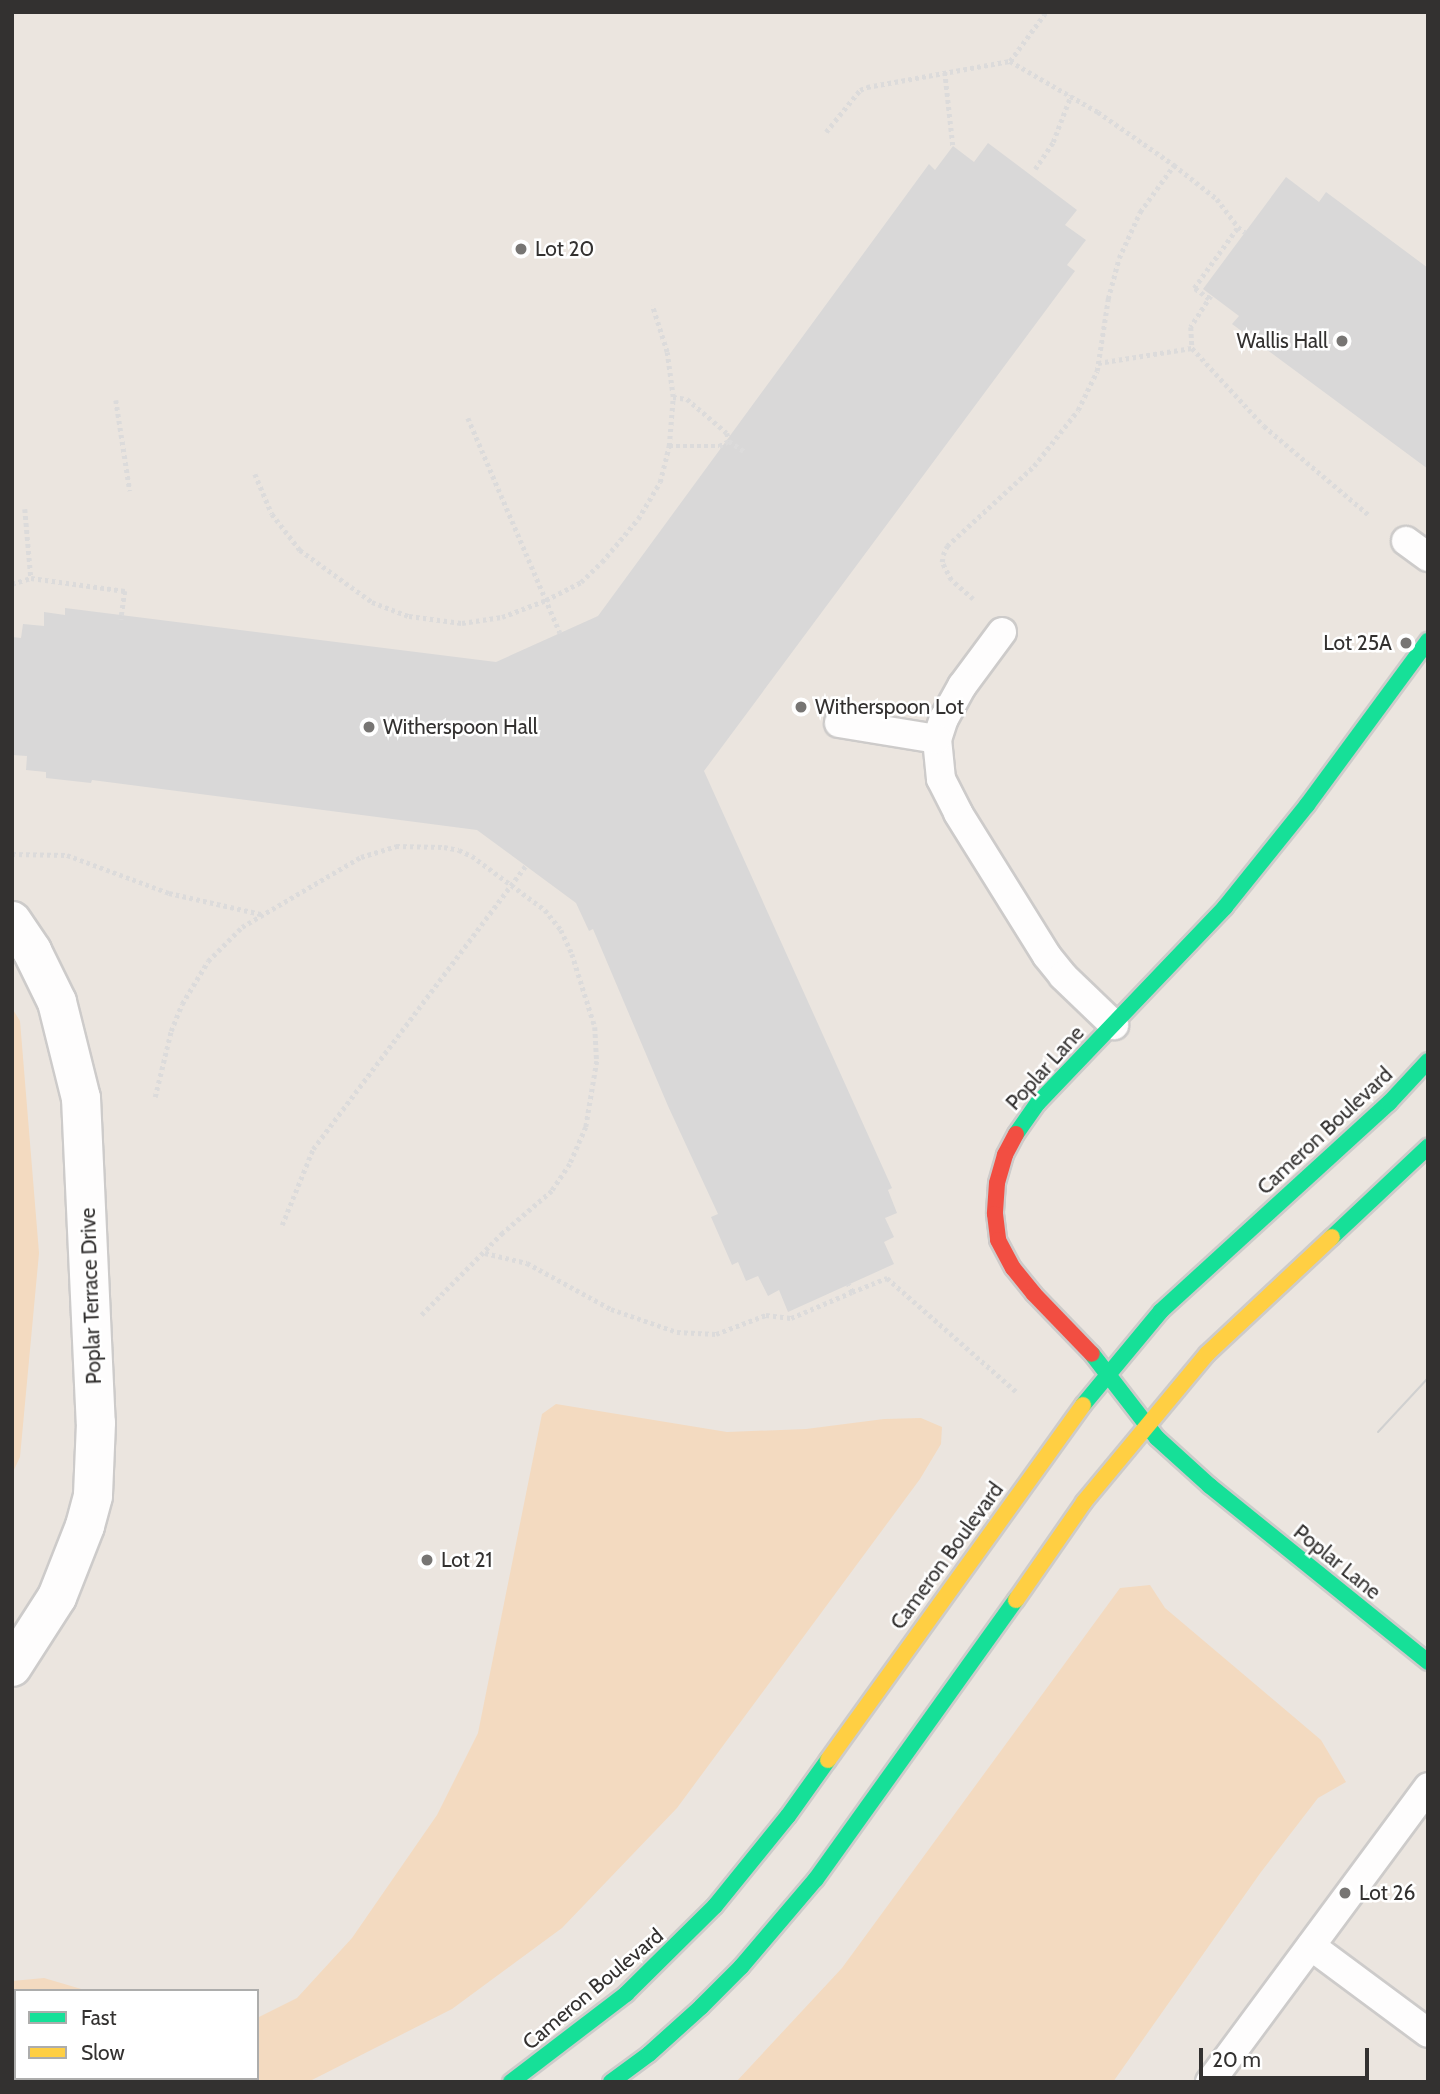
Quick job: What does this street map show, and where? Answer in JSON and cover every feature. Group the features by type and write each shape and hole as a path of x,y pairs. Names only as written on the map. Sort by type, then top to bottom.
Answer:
{"street":[{"name":"Poplar Lane","path":"1428,641 1307,805 1225,907 1038,1103 1019,1128 997,1184 995,1214 998,1240 1013,1268 1034,1294 1084,1343 1146,1424 1187,1466 1428,1662"},
{"name":"Poplar Terrace Drive","path":"12,921 37,959 57,1002 81,1098 96,1423 93,1496 85,1526 57,1597 12,1667"},
{"name":"Cameron Boulevard","path":"511,2082 626,1994 715,1906 759,1854 1073,1416 1108,1373 1161,1311 1389,1103 1428,1061"},
{"path":"611,2082 701,2007 741,1967 816,1879 889,1781 1084,1502 1146,1424 1207,1354 1428,1147"}],"lane":[{"path":"1002,632 962,686 944,718 937,740 941,779 958,813 1047,956 1063,976 1114,1025"},
{"path":"839,723 937,740"},
{"path":"1210,2082 1428,1787"},
{"path":"1311,1946 1428,2033"}],"path":[{"path":"1010,61 1046,12"},
{"path":"826,132 860,90 1010,61 1071,95 1174,165 1217,199 1238,227 1245,232"},
{"path":"945,72 953,146"},
{"path":"1035,169 1053,142 1071,95"},
{"path":"977,602 958,587 946,571 942,562 947,546 1012,490 1059,437 1091,388 1098,363 1108,299 1119,258 1140,212 1174,165"},
{"path":"1238,227 1194,288 1210,297 1191,327 1192,348 1289,449 1373,519"},
{"path":"255,474 272,514 300,550 372,602 409,616 462,623 502,617 547,600 581,582 638,519 660,482 669,446 673,397 667,352 652,305"},
{"path":"1098,363 1192,348"},
{"path":"673,397 687,399 727,433 729,441 744,451"},
{"path":"116,400 130,491"},
{"path":"468,418 560,633"},
{"path":"669,446 719,446 729,441"},
{"path":"25,509 30,578"},
{"path":"12,584 30,578 125,591 121,620"},
{"path":"155,1097 171,1031 194,982 224,943 262,915 361,857 396,846 459,850 545,909 561,930 593,1018 597,1061 586,1128 566,1171 552,1191 421,1316"},
{"path":"12,854 67,855 169,893 262,915"},
{"path":"282,1225 313,1149 526,865"},
{"path":"484,1253 527,1263 620,1313 677,1332 716,1334 766,1315 791,1318 887,1278 1018,1393"},
{"path":"848,1284 852,1292"}],"shaded area":[{"path":"12,12 1428,12 1428,2082 12,2082"},
{"path":"12,1008 20,1021 39,1253 20,1457 12,1474"},
{"path":"556,1404 727,1432 806,1429 884,1419 921,1418 942,1427 941,1444 920,1479 677,1808 562,1928 452,2009 308,2082 12,2082 12,1981 44,1978 81,1989 14,1989 14,2080 259,2080 259,2017 297,1998 352,1938 437,1815 478,1733 542,1414"},
{"path":"1150,1585 1165,1608 1321,1740 1346,1782 1318,1798 1261,1872 1113,2082 736,2082 842,1968 1120,1588"}],"building":[{"name":"Witherspoon Hall","path":"988,143 1077,210 1065,225 1086,240 1067,265 1075,271 704,771 892,1188 888,1190 897,1213 885,1218 894,1237 884,1242 894,1264 788,1312 779,1290 768,1296 758,1276 746,1281 738,1262 732,1265 711,1217 718,1214 668,1106 593,929 589,931 576,903 477,830 92,780 91,783 46,778 46,772 26,770 27,756 12,755 12,637 21,638 23,624 44,626 44,612 65,615 65,608 496,662 598,616 929,164 935,170 953,146 974,162"},
{"name":"Wallis Hall","path":"1286,177 1319,202 1326,192 1428,268 1428,469 1232,324 1239,316 1203,289"}],"tram line":[{"path":"1378,1432 1428,1378"}],"traffic: fast":[{"path":"1016,1134 1038,1103 1225,907 1307,805 1428,641"},
{"path":"1083,1405 1161,1311 1389,1103 1428,1061"},
{"path":"1332,1237 1428,1147"},
{"path":"1092,1354 1157,1438 1210,1486 1428,1662"},
{"path":"611,2082 649,2054 701,2007 741,1967 816,1879 1016,1600"},
{"path":"511,2082 626,1994 715,1906 788,1816 828,1760"}],"traffic: slow":[{"path":"1016,1600 1084,1502 1207,1354 1332,1237"},
{"path":"828,1760 1083,1405"}],"traffic: jam":[{"path":"1016,1134 1005,1155 997,1183 995,1214 998,1240 1013,1268 1034,1294 1092,1354"}],"place":[{"name":"Lot 20","path":"521,249"},
{"name":"Wallis Hall","path":"1342,341"},
{"name":"Lot 25A","path":"1406,643"},
{"name":"Witherspoon Lot","path":"801,707"},
{"name":"Witherspoon Hall","path":"369,727"},
{"name":"Lot 21","path":"427,1560"},
{"name":"Lot 26","path":"1345,1893"}]}
